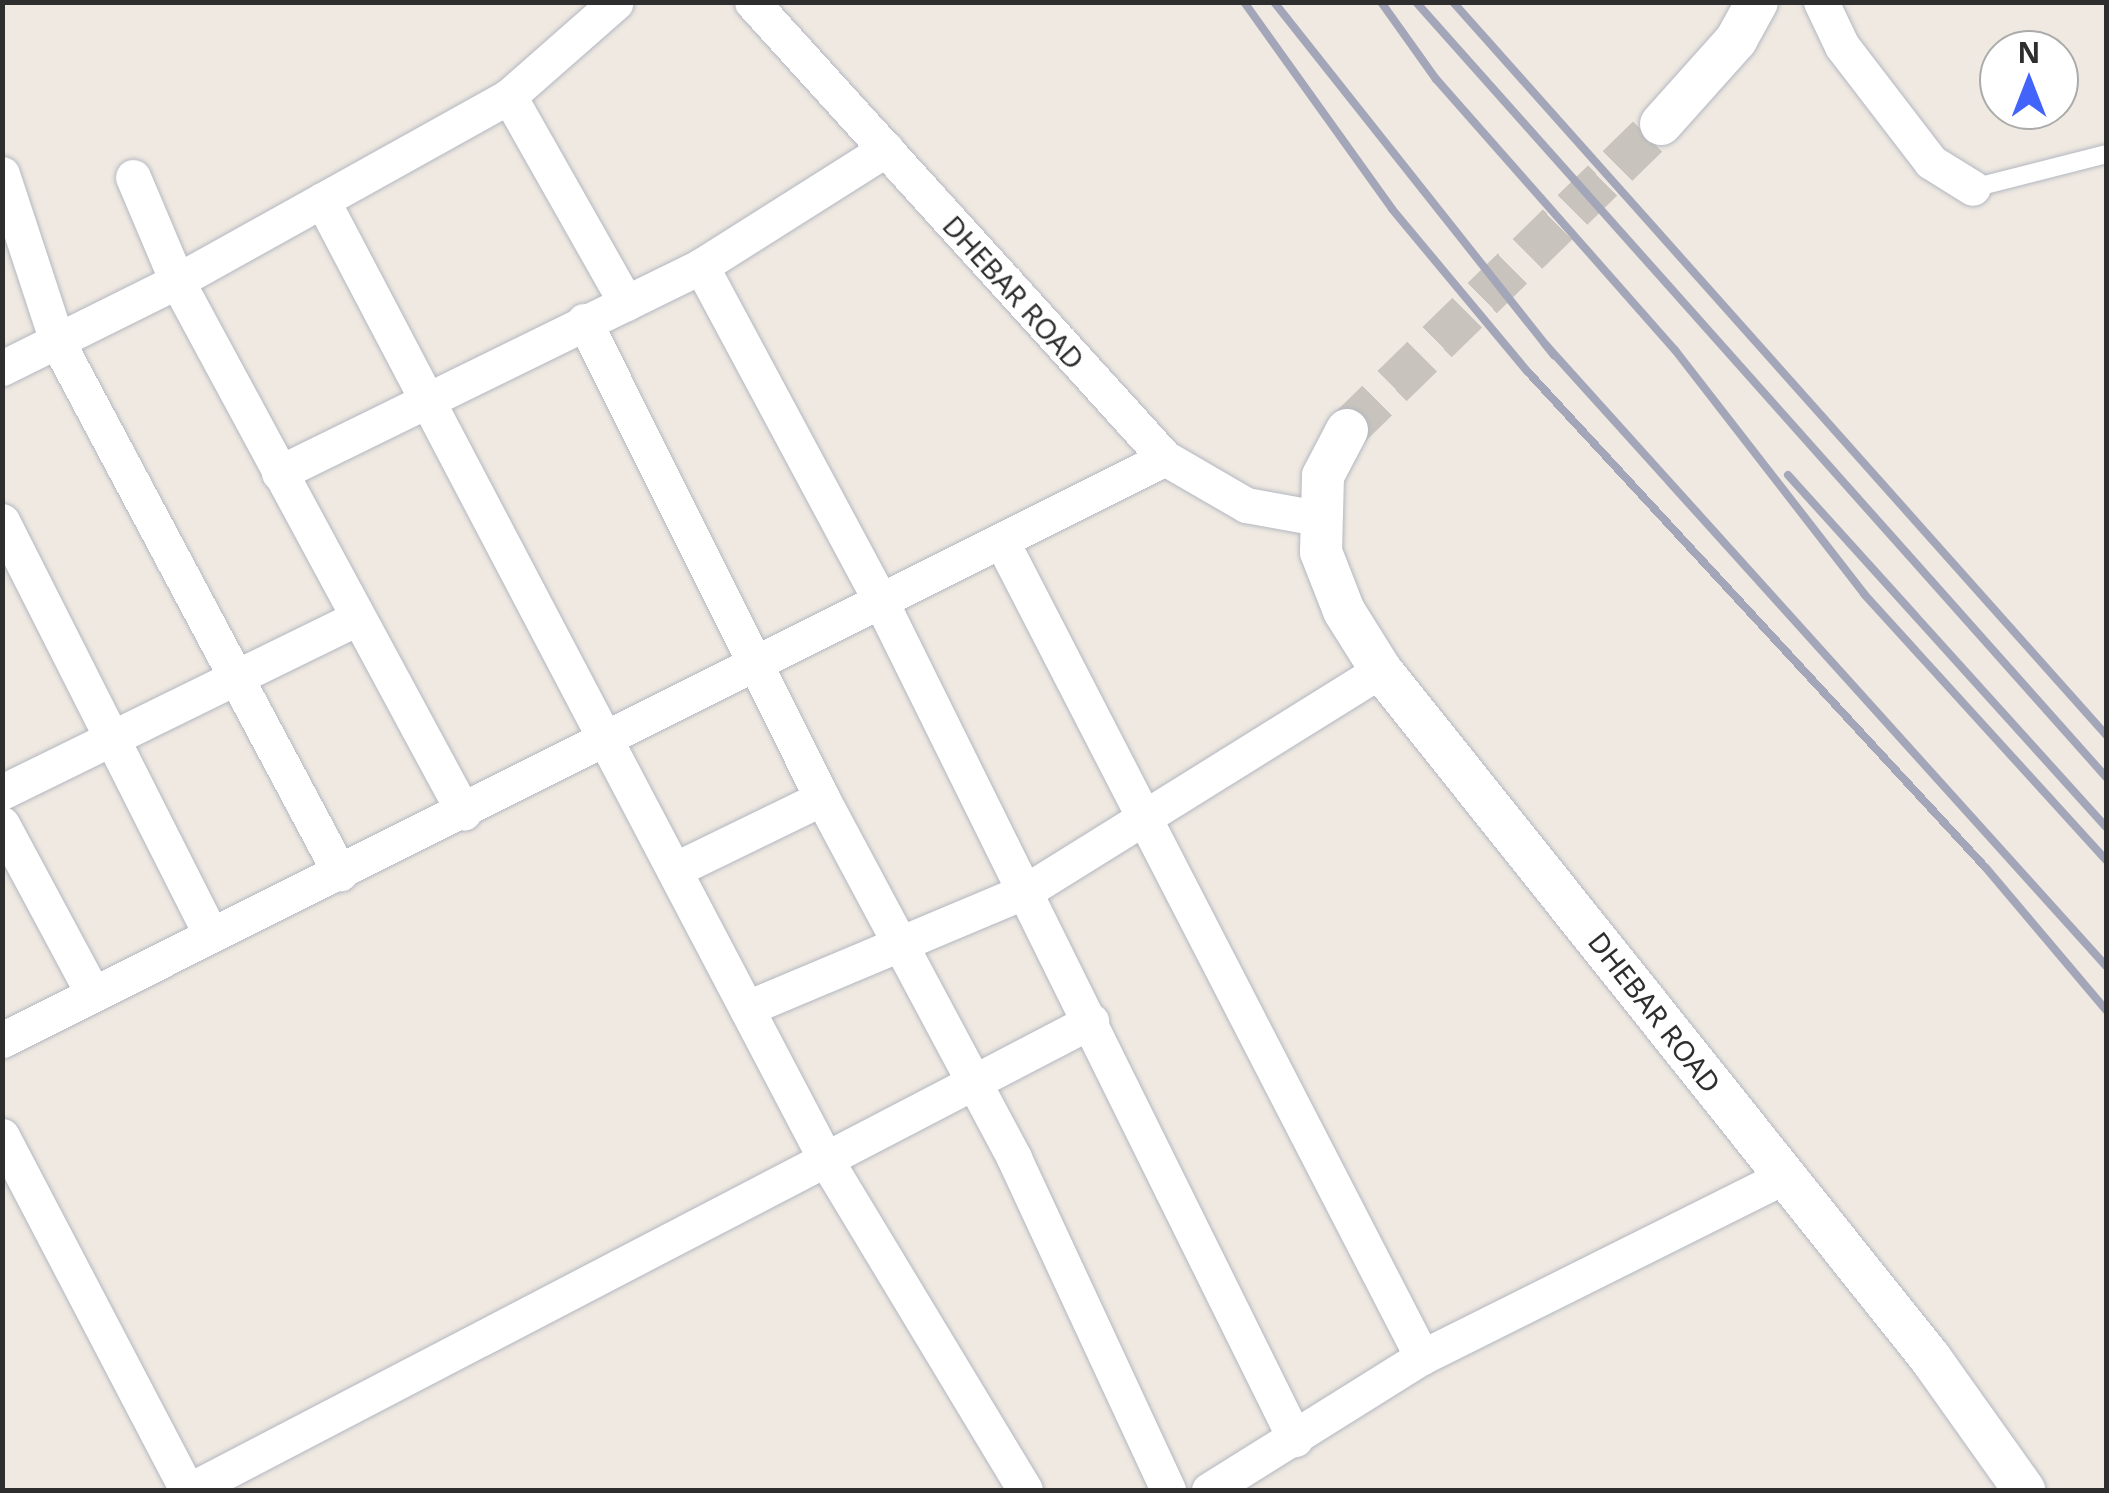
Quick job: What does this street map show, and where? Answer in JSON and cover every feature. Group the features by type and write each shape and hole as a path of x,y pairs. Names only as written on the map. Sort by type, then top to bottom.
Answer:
{"street":[{"path":"2,368 177,281 510,96 616,2"},
{"name":"DHEBAR ROAD","path":"752,2 1164,458 1246,505 1318,518"},
{"path":"1661,124 1736,40 1758,2"},
{"path":"1821,2 1842,46 1931,162 1974,188"},
{"path":"510,96 626,303"},
{"path":"278,473 701,266 886,148"},
{"path":"2,174 57,340 340,872"},
{"path":"132,177 177,281 464,813"},
{"path":"322,200 607,736 826,1160 1025,1490"},
{"path":"701,266 882,602 1295,1440"},
{"path":"584,321 822,798 974,1082 1168,1490"},
{"name":"DHEBAR ROAD","path":"1347,430 1323,476 1318,518 1328,575 1381,670 1931,1359 2024,1490"},
{"path":"2,1040 92,992 464,813 607,736 1003,544 1164,458"},
{"path":"2,521 211,934"},
{"path":"1003,544 1422,1357"},
{"path":"2,792 357,618"},
{"path":"748,1008 1026,891 1381,670"},
{"path":"676,869 822,798"},
{"path":"2,824 92,992"},
{"path":"2,1136 189,1490 1090,1021"},
{"path":"1209,1490 1295,1440 1422,1357 1783,1177"}],"lane":[{"path":"1974,188 2106,154"}],"tunnel":[{"path":"1347,430 1661,124"}],"railway":[{"path":"1244,2 1392,209 1528,372 1986,868 2106,1010"},
{"path":"1274,2 1554,355"},
{"path":"1381,2 1436,79 1675,350 1864,594 2106,860"},
{"path":"1416,2 2106,777"},
{"path":"1453,2 2106,735"},
{"path":"1545,344 2106,966"},
{"path":"1788,475 2106,827"}]}
